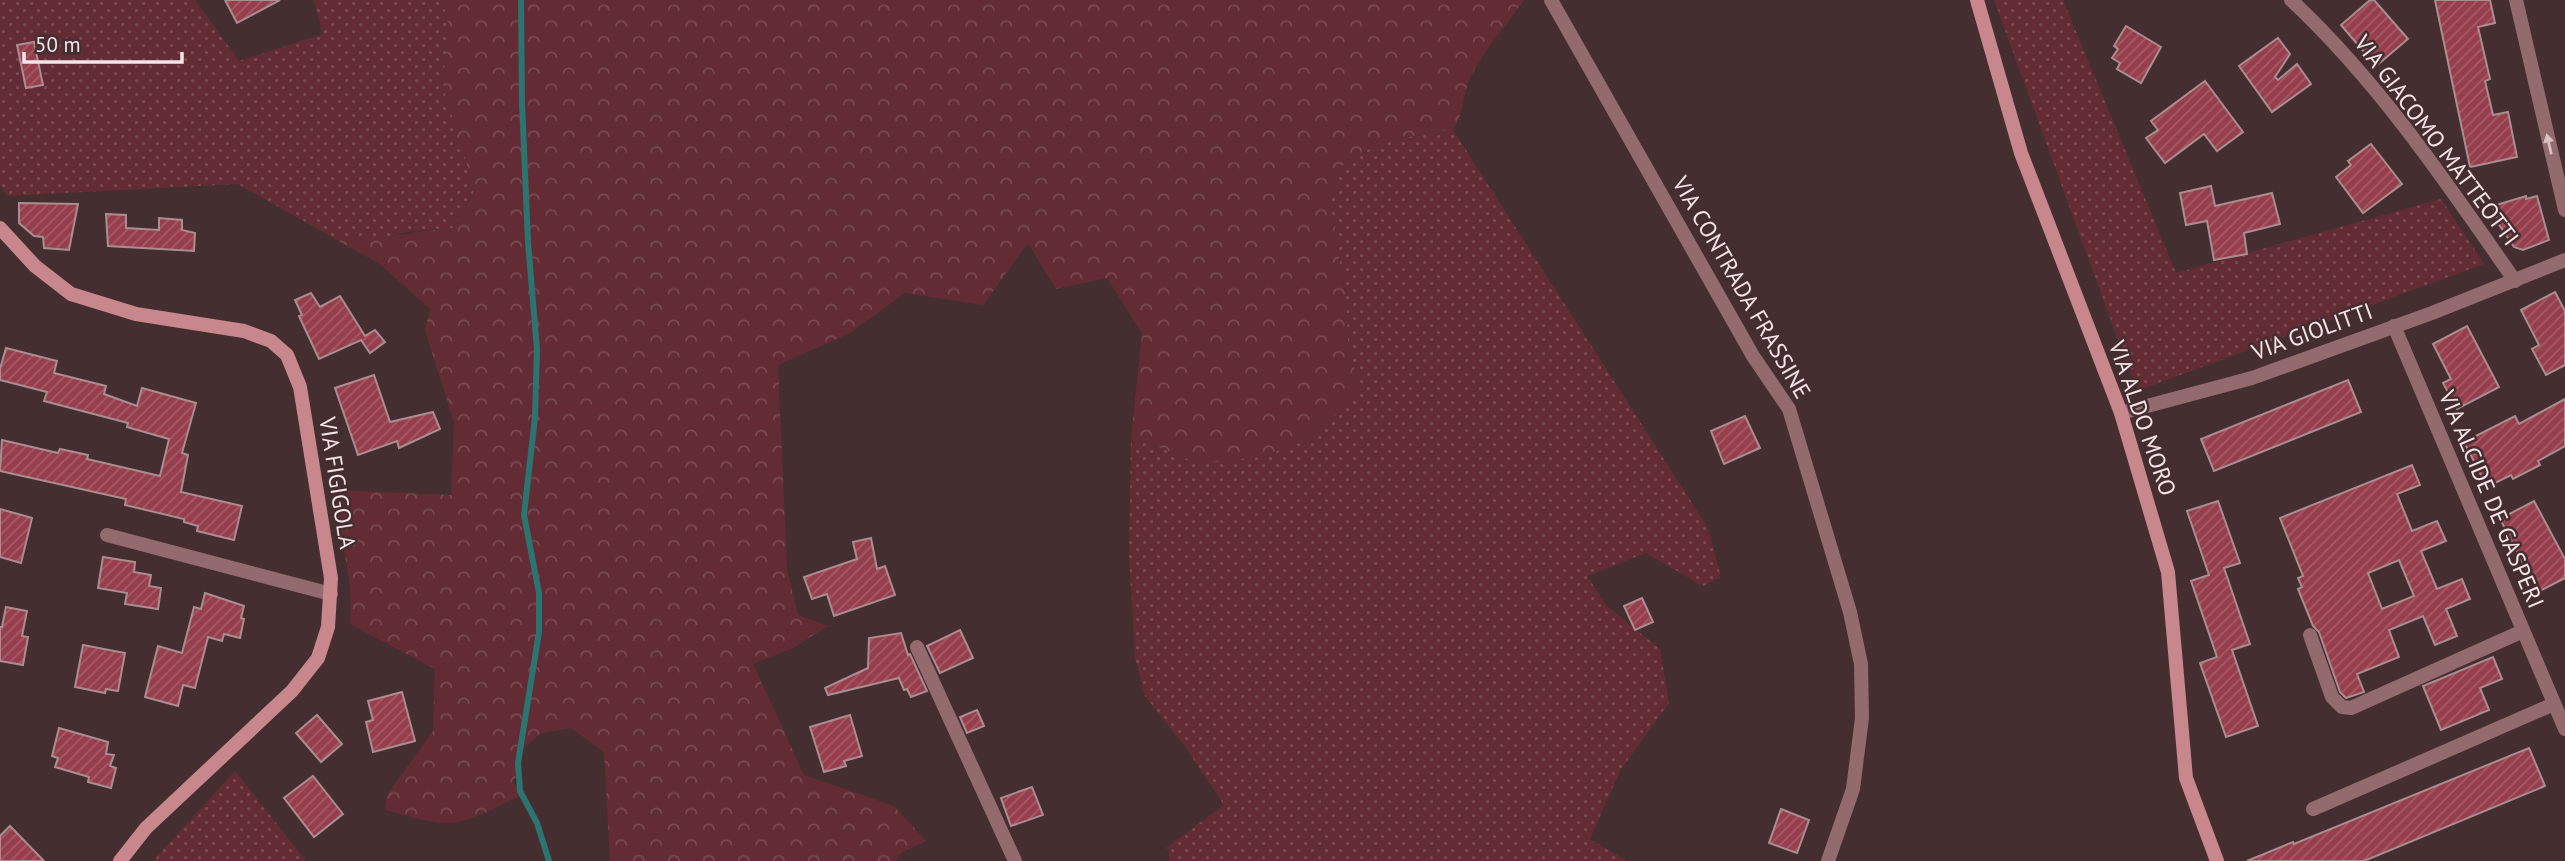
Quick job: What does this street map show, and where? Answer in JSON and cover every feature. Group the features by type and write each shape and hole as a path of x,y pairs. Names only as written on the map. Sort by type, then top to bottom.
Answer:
{"street":[{"name":"VIA CONTRADA FRASSINE","path":"1552,0 1753,356 1789,410 1850,612 1861,664 1862,718 1853,789 1828,861"},
{"name":"VIA ALDO MORO","path":"1977,0 2021,153 2121,413 2168,572 2186,778 2217,861"},
{"name":"VIA GIACOMO MATTEOTTI","path":"2291,0 2349,57 2466,211 2515,281"},
{"path":"2516,0 2565,210"},
{"name":"VIA FIGIGOLA","path":"0,228 35,266 71,294 136,314 244,331 271,341 286,355 300,387 331,578 328,628 318,658 292,691 146,828 120,861"},
{"name":"VIA GIOLITTI","path":"2121,413 2252,378 2565,260"},
{"name":"VIA ALCIDE DE GASPERI","path":"2394,326 2565,729"},
{"path":"107,535 331,594"},
{"path":"2311,635 2332,697 2342,707 2351,708 2523,631"},
{"path":"917,648 1015,861"},
{"path":"2313,809 2554,704"}],"green space":[{"path":"0,0 195,0 239,61 323,34 314,0 443,0 448,23 443,87 475,190 453,228 411,231 367,241 337,240 238,184 7,196 0,185"},
{"path":"443,0 1524,0 1471,76 1459,118 1452,131 1437,131 1377,144 1342,166 1330,203 1346,298 1348,343 1358,381 1356,394 1305,441 1260,457 1199,464 1144,441 1131,439 1142,333 1107,278 1056,289 1028,243 983,305 905,293 850,333 778,365 787,569 798,615 828,626 793,648 753,664 804,775 894,806 926,841 901,853 896,861 610,861 604,752 571,728 541,733 519,752 518,774 512,782 524,794 482,814 457,822 439,823 385,810 387,795 433,731 435,669 350,624 348,575 333,490 451,495 454,422 425,330 430,309 380,264 337,240 453,228 475,191 443,87 448,23"},
{"path":"1994,0 2063,0 2176,273 2441,199 2484,264 2139,390 2128,367"},
{"path":"1453,130 1708,528 1721,577 1703,586 1646,553 1587,576 1607,606 1660,649 1669,703 1621,769 1590,839 1627,861 1169,861 1169,850 1166,848 1224,805 1186,748 1145,696 1135,657 1129,556 1131,439 1144,441 1199,464 1305,441 1339,412 1355,394 1358,381 1348,343 1346,298 1330,203 1342,166 1377,144"},
{"path":"235,771 306,861 153,861"}],"building":[{"path":"225,0 280,0 237,23"},
{"path":"2370,0 2374,0 2408,39 2376,66 2341,25"},
{"path":"2435,0 2490,0 2495,23 2478,27 2490,79 2485,81 2493,115 2508,112 2517,157 2470,167"},
{"path":"2126,26 2161,47 2141,83 2117,69 2120,63 2112,58 2118,49 2114,46"},
{"path":"2278,38 2290,54 2275,77 2278,80 2297,64 2311,84 2272,112 2239,66"},
{"path":"34,42 43,85 26,88 17,45"},
{"path":"2205,81 2243,132 2217,151 2204,134 2165,163 2146,138 2158,130 2151,121"},
{"path":"2371,144 2402,184 2363,213 2336,177 2351,165 2348,161"},
{"path":"2211,186 2215,206 2272,193 2280,224 2244,233 2247,254 2214,260 2207,221 2186,225 2180,193"},
{"path":"2526,196 2526,199 2537,196 2549,240 2523,250 2514,247 2498,223 2493,206"},
{"path":"19,203 78,204 69,250 44,248 43,237 34,236 19,223"},
{"path":"106,214 126,215 126,228 159,230 159,218 182,220 182,230 195,233 194,251 108,246"},
{"path":"2555,292 2565,311 2565,365 2546,375 2532,349 2539,345 2521,310"},
{"path":"311,293 320,307 340,296 365,336 375,330 385,342 370,353 361,340 319,359 299,316 302,315 295,300"},
{"path":"2467,326 2499,387 2457,409 2443,383 2451,379 2433,344"},
{"path":"6,348 57,361 54,373 106,386 104,394 137,406 142,388 196,403 182,453 188,455 181,492 242,506 234,540 197,531 198,526 184,522 184,519 125,505 126,499 0,471 2,440 58,453 60,449 88,455 87,459 160,476 169,439 127,427 128,423 44,401 47,392 0,380"},
{"path":"374,375 390,422 433,412 440,429 399,448 397,441 358,455 335,388"},
{"path":"2348,380 2361,412 2214,471 2201,439"},
{"path":"2565,399 2565,446 2538,461 2540,465 2513,479 2511,475 2487,487 2464,442 2515,416 2519,424"},
{"path":"1745,416 1760,448 1724,464 1711,431"},
{"path":"2412,465 2420,485 2397,494 2412,531 2437,521 2446,541 2421,551 2437,589 2462,579 2470,599 2446,609 2457,636 2435,645 2423,616 2389,630 2399,657 2357,674 2364,692 2346,698 2340,692 2319,632 2313,626 2298,589 2302,587 2298,578 2303,576 2280,518","holes":["2399,560 2414,596 2382,609 2368,573"]},
{"path":"2218,501 2240,563 2224,568 2250,644 2232,650 2258,726 2226,737 2200,663 2217,657 2191,581 2209,575 2187,511"},
{"path":"2534,501 2565,559 2565,578 2538,592 2500,519"},
{"path":"0,509 32,518 21,563 0,557"},
{"path":"871,538 877,569 885,566 895,595 834,616 827,594 812,599 804,577 857,559 853,542"},
{"path":"103,557 135,562 134,572 151,575 149,586 161,588 158,609 125,604 127,593 98,588"},
{"path":"205,593 244,606 240,638 224,634 222,641 208,637 195,688 183,685 178,706 145,697 158,646 182,653 194,607 201,609"},
{"path":"1642,598 1653,622 1635,630 1624,606"},
{"path":"6,607 27,611 22,636 28,637 23,665 0,661 0,627"},
{"path":"960,630 973,658 940,673 927,646"},
{"path":"901,633 908,655 910,654 927,691 911,697 907,689 904,690 899,678 828,695 825,688 868,668 869,638"},
{"path":"83,645 125,653 118,691 106,689 105,693 75,687"},
{"path":"2493,657 2502,679 2480,688 2489,710 2441,730 2423,686"},
{"path":"402,692 415,741 373,752 366,722 373,720 368,701"},
{"path":"977,710 984,726 967,733 960,717"},
{"path":"317,715 342,744 321,762 296,733"},
{"path":"850,715 862,756 844,761 846,766 824,772 810,727"},
{"path":"59,728 108,742 106,754 114,755 110,766 116,768 111,788 88,782 89,777 55,767 58,758 52,756"},
{"path":"2529,748 2545,786 2364,861 2247,861 2293,842 2294,844"},
{"path":"313,776 343,814 314,837 284,798"},
{"path":"1032,787 1043,815 1011,826 1001,798"},
{"path":"1781,809 1809,820 1797,853 1769,843"},
{"path":"10,826 44,861 0,861 0,836"}],"waterway":[{"path":"521,0 528,242 537,349 535,417 524,515 539,593 539,632 518,763 520,791 537,823 549,861"}]}
